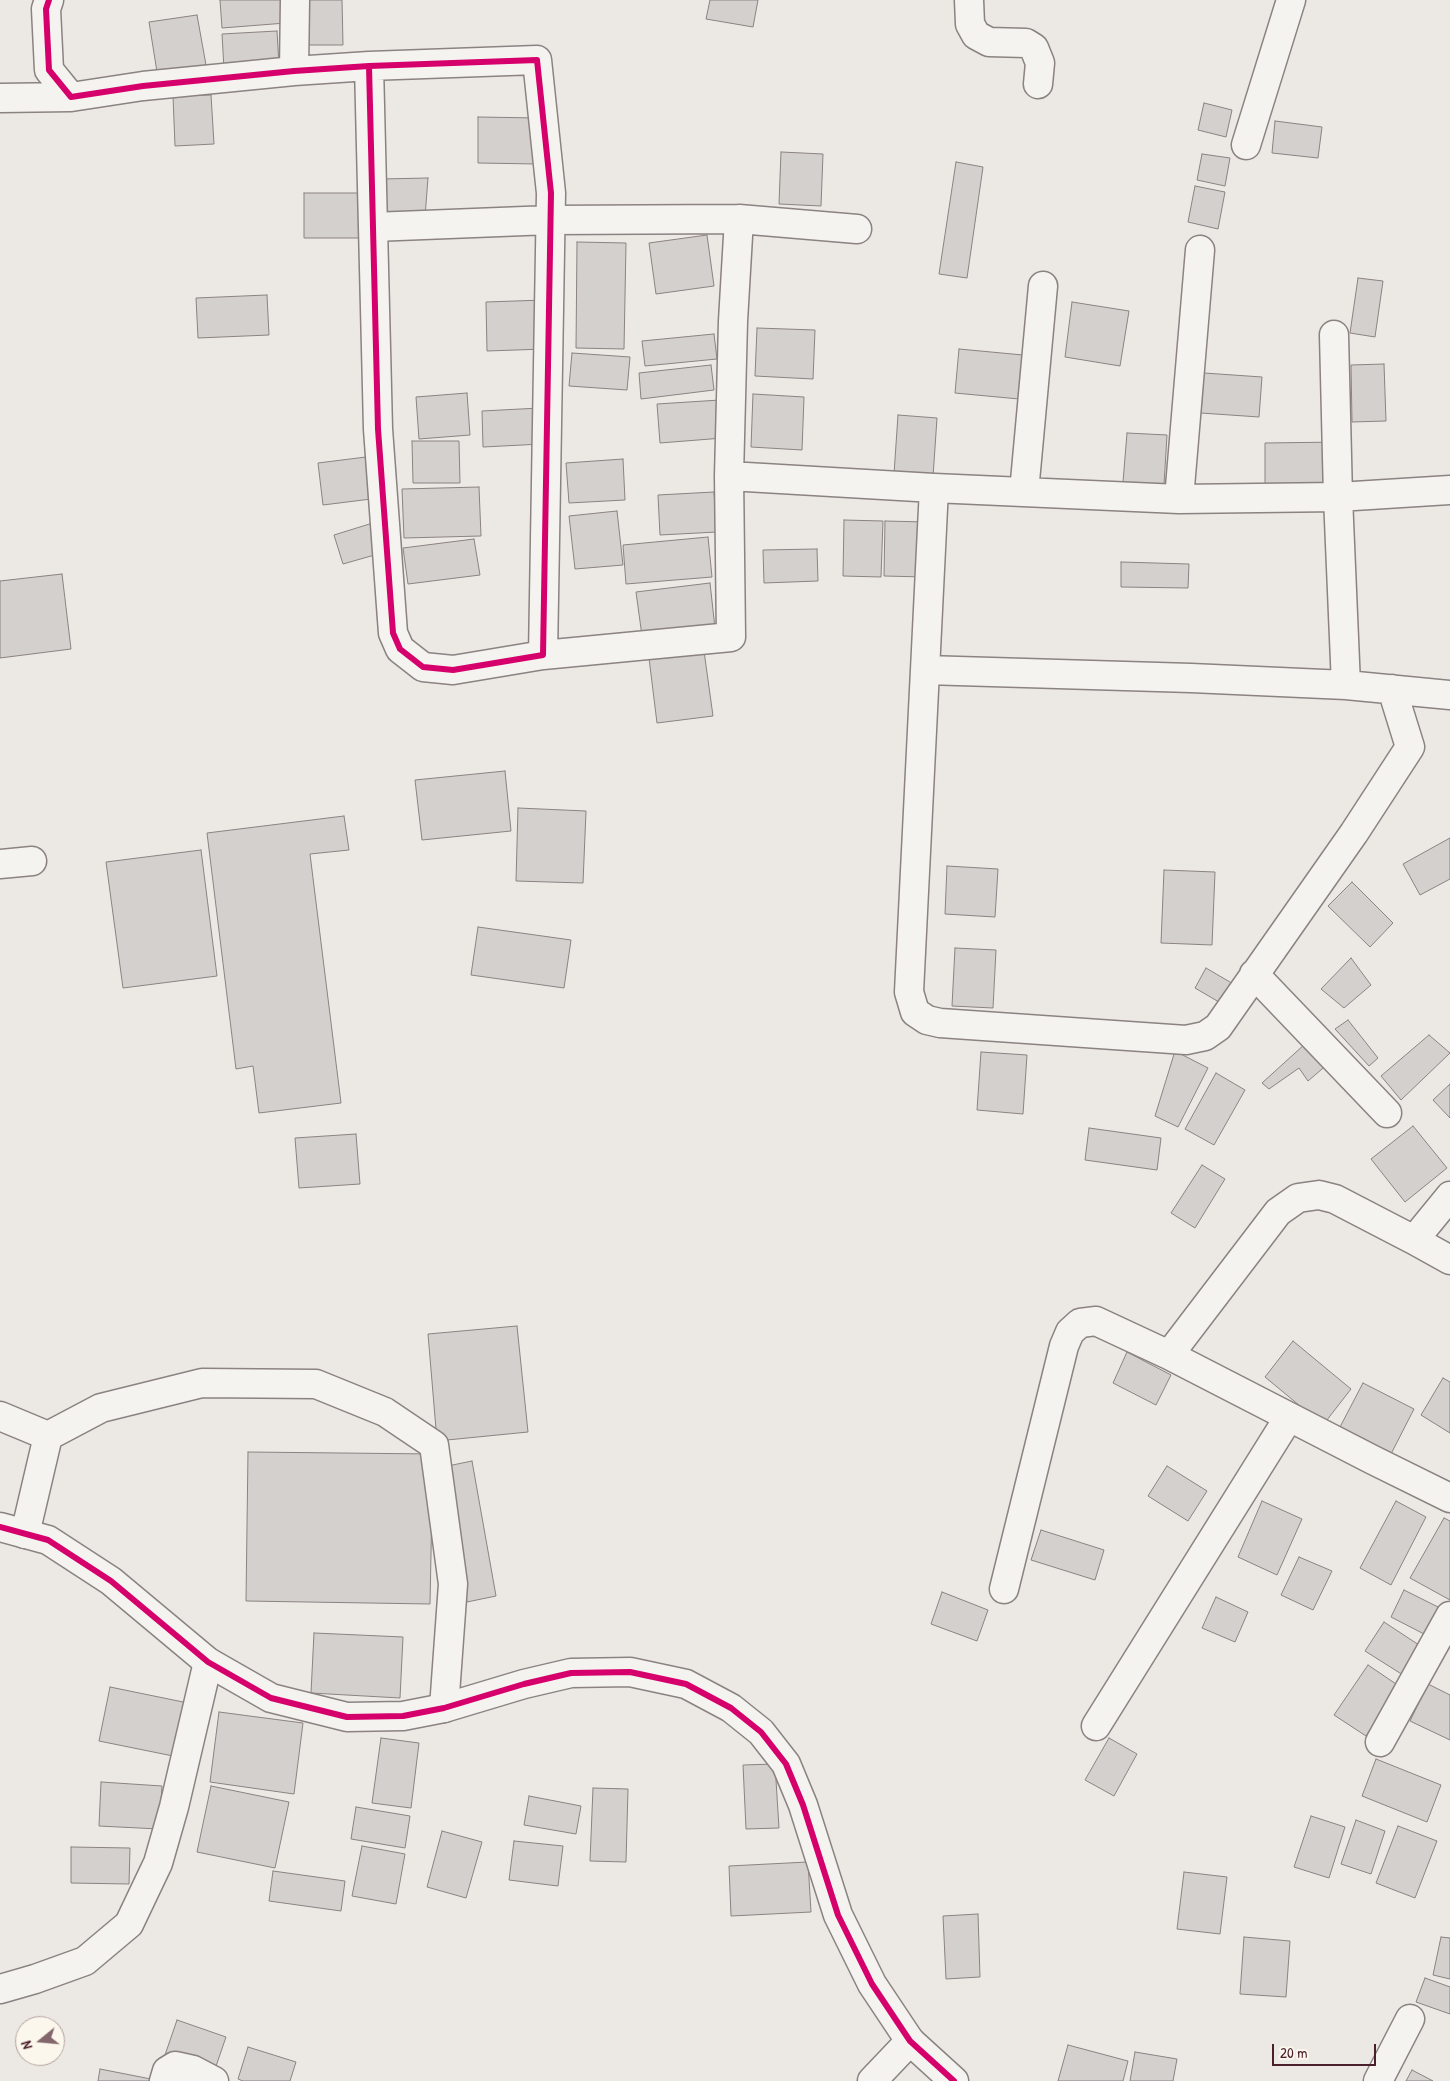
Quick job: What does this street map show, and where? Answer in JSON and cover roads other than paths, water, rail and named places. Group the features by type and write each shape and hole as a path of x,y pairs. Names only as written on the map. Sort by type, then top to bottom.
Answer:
{"street":[{"path":"49,0 46,10 49,70 71,97"},
{"path":"294,71 295,0"},
{"path":"968,0 970,24 976,35 989,42 1026,43 1034,48 1040,63 1038,84"},
{"path":"1246,145 1291,0"},
{"path":"0,98 71,97 142,86 294,71 369,66 537,60 551,193 543,654"},
{"path":"369,66 378,429 393,632 400,649 423,667 453,670 543,654 731,637 729,476 733,321 739,218"},
{"path":"373,227 550,220 739,218 857,229"},
{"path":"1179,499 1200,250"},
{"path":"1024,492 1044,286"},
{"path":"1334,335 1338,496 1346,685"},
{"path":"729,476 934,488 1179,499 1338,496 1450,490"},
{"path":"934,488 909,992 915,1012 927,1020 940,1023 1186,1040 1205,1036 1218,1027 1354,833 1410,747 1392,689"},
{"path":"925,670 1346,685 1450,695"},
{"path":"0,864 32,861"},
{"path":"1254,974 1387,1113"},
{"path":"1169,1355 1278,1212 1298,1198 1319,1195 1334,1199 1450,1260"},
{"path":"1414,1240 1450,1196"},
{"path":"1004,1589 1064,1346 1070,1332 1080,1323 1096,1322 1169,1355 1450,1498"},
{"path":"444,1708 453,1584 434,1445 385,1412 316,1384 202,1383 101,1408 48,1436 12,1530 48,1540 111,1581 208,1662 271,1698 347,1717 403,1716 444,1708 524,1684 571,1673 630,1672 686,1684 731,1708 761,1732 786,1764 803,1805 838,1915 872,1984 910,2041 954,2081"},
{"path":"0,1416 48,1436"},
{"path":"1096,1726 1288,1417"},
{"path":"1380,1742 1450,1616"},
{"path":"0,1989 85,1961 129,1924 158,1864 174,1807 208,1662"},
{"path":"1378,2081 1410,2020"},
{"path":"872,2081 910,2041"},
{"path":"164,2081 168,2071 175,2066 194,2070 214,2081"}]}
